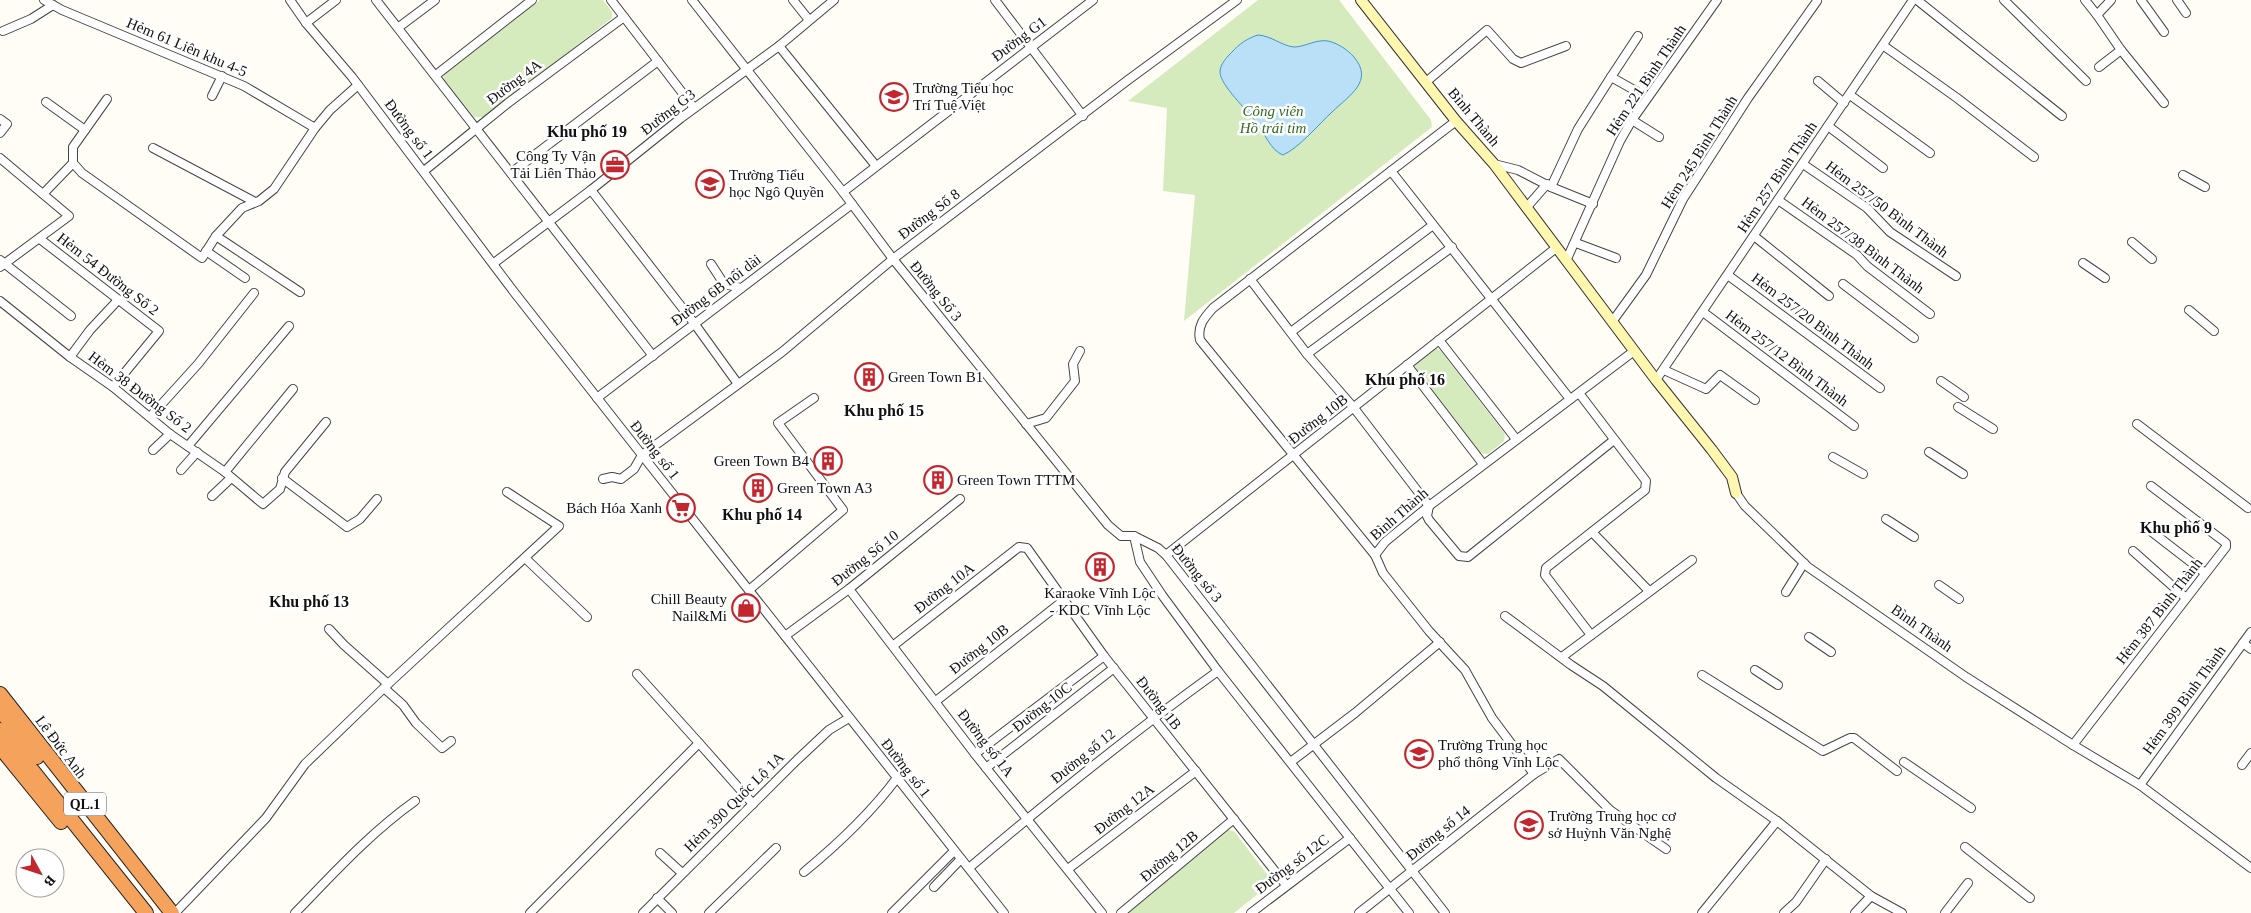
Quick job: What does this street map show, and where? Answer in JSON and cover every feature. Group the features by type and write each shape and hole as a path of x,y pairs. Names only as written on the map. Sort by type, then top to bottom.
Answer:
{"highway":[{"name":"Lê Đức Anh","path":"0,694 174,913"},
{"name":"Lê Đức Anh","path":"0,710 160,913"},
{"name":"QL.1","path":"0,730 146,913"},
{"name":"QL.1","path":"0,747 135,913"}],"street":[{"name":"Hẻm 61 Liên khu 4-5","path":"44,0 244,86 315,128"},
{"name":"Đường số 1","path":"290,0 306,23 358,85 597,398 1004,913"},
{"path":"306,23 336,0"},
{"path":"376,0 399,27 652,356"},
{"path":"399,27 435,0"},
{"path":"436,75 532,0"},
{"path":"611,0 694,108"},
{"name":"Đường Số 3","path":"692,0 843,192 893,259 1108,525 1121,536 1134,536"},
{"path":"793,0 809,20"},
{"name":"Đường G3","path":"494,263 591,190 694,108 779,46 834,0"},
{"path":"995,0 1083,116"},
{"name":"Đường Số 8","path":"603,479 612,477 621,479 634,470 642,455 782,352 893,259 1128,80 1237,0"},
{"name":"Bình Thành","path":"1361,0 1456,121 1494,164 1656,380 1732,477 1736,492 1745,506 1804,563 1966,678 2140,785 2251,868"},
{"name":"Hẻm 221 Bình Thành","path":"1566,261 1576,243 1620,141 1632,120 1717,0"},
{"path":"1915,0 2062,116"},
{"name":"Hẻm 257 Bình Thành","path":"1656,380 1729,276 1778,200 1915,0"},
{"path":"2004,0 2086,81"},
{"path":"2086,0 2121,50 2164,103"},
{"path":"2098,15 2112,0"},
{"path":"2141,0 2164,32"},
{"path":"2177,0 2186,12"},
{"name":"Đường G1","path":"843,192 1090,1"},
{"name":"Hẻm 245 Bình Thành","path":"1612,322 1646,275 1683,199 1748,98 1817,1"},
{"path":"3,31 31,19 52,5"},
{"name":"Đường 4A","path":"424,171 476,129 624,17"},
{"path":"1426,82 1488,30 1513,60 1520,63 1566,46"},
{"path":"1526,208 1549,186 1578,129 1638,36"},
{"path":"779,46 876,166"},
{"path":"1884,46 1957,98 2034,157"},
{"path":"2100,68 2121,50"},
{"path":"511,173 658,61"},
{"path":"212,96 222,76"},
{"path":"1611,77 1636,91"},
{"path":"1818,81 1844,103"},
{"path":"107,99 73,147 73,163 82,173 202,258 216,236 242,208 274,189 315,128 330,110 358,85"},
{"path":"1850,95 1930,153"},
{"path":"46,102 85,130"},
{"path":"0,119 7,124 0,132"},
{"path":"1632,120 1659,137"},
{"path":"1375,555 1200,340 1198,332 1203,320 1212,308 1456,121"},
{"path":"1828,126 1883,168"},
{"path":"153,148 254,202"},
{"path":"0,158 69,216 40,239 2,264 72,316"},
{"path":"43,194 73,163"},
{"path":"1494,164 1518,170 1549,186 1593,204"},
{"name":"Hẻm 257/50 Bình Thành","path":"1803,164 1867,208 1890,232 1956,276"},
{"path":"1391,171 1570,400"},
{"path":"2183,175 2205,187"},
{"path":"591,190 694,323 738,384"},
{"name":"Hẻm 257/38 Bình Thành","path":"1778,200 1857,255 1867,266 1930,314"},
{"name":"Đường 6B nối dài","path":"597,398 852,204"},
{"path":"1291,332 1433,225"},
{"path":"216,236 300,292"},
{"path":"1754,236 1829,296"},
{"name":"Hẻm 54 Đường Số 2","path":"40,239 159,331 113,387"},
{"path":"2132,242 2152,259"},
{"path":"1576,243 1616,258"},
{"path":"1307,354 1452,247"},
{"name":"Đường 10B","path":"1166,555 1556,248"},
{"path":"206,251 245,278"},
{"path":"2083,263 2105,278"},
{"path":"711,264 724,284 741,288"},
{"name":"Hẻm 257/20 Bình Thành","path":"1729,276 1880,388"},
{"path":"1250,279 1307,354 1354,408 1429,506 1427,516 1429,520 1459,556 1468,557 1614,440"},
{"path":"1843,284 1914,338"},
{"path":"150,417 198,364 254,293"},
{"path":"70,357 90,330 118,300"},
{"name":"Hẻm 38 Đường Số 2","path":"0,301 70,357 113,387 170,434 228,475 263,504 280,489 282,478"},
{"path":"2189,310 2214,331"},
{"name":"Hẻm 257/12 Bình Thành","path":"1703,312 1854,426"},
{"path":"188,446 289,326"},
{"path":"1439,340 1516,439"},
{"path":"1026,424 1046,418 1075,381 1073,364 1080,351"},
{"name":"Bình Thành","path":"1534,774 1492,718 1465,670 1383,573 1375,555 1385,542 1429,506 1634,351"},
{"path":"1407,365 1483,464"},
{"path":"1664,370 1706,389 1720,375 1755,400"},
{"path":"1942,381 1964,397"},
{"path":"212,496 293,389"},
{"path":"1579,393 1646,481 1647,486 1645,490 1546,568 1544,572 1591,635"},
{"path":"749,590 843,510 778,423 814,398"},
{"path":"1958,407 1992,428"},
{"path":"326,422 282,478 348,527 360,519 377,499"},
{"path":"2137,424 2248,508"},
{"path":"154,450 170,434"},
{"path":"181,470 197,452"},
{"path":"1929,452 1963,474"},
{"path":"1834,457 1863,474"},
{"name":"Hẻm 387 Bình Thành","path":"2073,745 2226,547 2226,543 2151,486"},
{"path":"174,913 266,818 305,764 386,686 560,526 507,492"},
{"name":"Đường Số 10","path":"785,636 849,589 960,499"},
{"path":"1886,519 1914,537"},
{"path":"1592,532 1649,591"},
{"path":"2152,532 2205,574"},
{"path":"1134,536 1140,562 1162,595 1218,671 1292,762 1409,913"},
{"name":"Đường số 3","path":"1134,536 1158,548 1166,555 1312,745 1445,913"},
{"name":"Đường 1B","path":"1011,554 1019,547 1027,548 1104,656 1286,885"},
{"path":"2133,551 2186,598"},
{"name":"Đường 10A","path":"894,645 1011,554"},
{"path":"526,558 587,617"},
{"path":"1562,657 1692,560"},
{"path":"1786,592 1804,563"},
{"path":"1939,585 1959,599"},
{"name":"Đường số 1A","path":"849,589 894,645 975,754 1102,913"},
{"name":"Đường 10B","path":"936,701 1063,601"},
{"path":"1505,616 1615,696 1716,778 1777,821 1872,896 1902,913"},
{"path":"329,629 386,686 416,723 442,748 452,741"},
{"name":"Hẻm 399 Bình Thành","path":"2140,785 2251,632"},
{"path":"1809,637 1831,652"},
{"path":"1292,762 1363,707 1440,642"},
{"path":"2243,642 2251,649"},
{"path":"975,754 1104,656"},
{"name":"Đường 10C","path":"986,768 1114,668"},
{"path":"1755,670 1778,685"},
{"name":"Đường số 12","path":"969,868 1028,818 1154,718 1218,671"},
{"path":"637,674 753,804"},
{"path":"1702,675 1823,751 1850,738 1854,738 1897,771"},
{"name":"Hẻm 390 Quốc Lộ 1A","path":"644,913 682,873 829,730 850,718"},
{"path":"530,913 699,743"},
{"path":"2242,765 2251,753"},
{"name":"Đường số 14","path":"1359,913 1534,774 1559,759 1610,810 1666,849"},
{"path":"1904,762 1971,808"},
{"name":"Đường 12A","path":"1068,869 1196,771"},
{"path":"804,872 856,825 882,798 897,778"},
{"path":"295,913 361,846 415,801"},
{"name":"Đường 12B","path":"1121,913 1234,820"},
{"path":"1702,913 1777,821"},
{"name":"Đường số 12C","path":"1251,913 1350,838"},
{"path":"1965,847 2030,898"},
{"path":"709,913 776,848"},
{"path":"892,913 954,851"},
{"path":"660,853 682,873"},
{"path":"934,887 961,859"},
{"path":"1784,913 1796,902 1826,859"},
{"path":"1945,913 1968,883"},
{"path":"1855,913 1872,896"},
{"path":"657,898 672,913"}],"green space":[{"path":"540,0 603,0 612,12 612,18 485,117 474,117 444,79 444,75"},
{"name":"Công viên Hồ trái tim","path":"1258,0 1339,0 1431,120 1432,127 1184,321 1195,195 1163,191 1167,108 1128,101"},
{"path":"1435,348 1440,350 1505,434 1504,441 1488,454 1480,453 1416,370 1415,364"},
{"path":"1228,830 1234,831 1273,882 1234,913 1125,913"}],"water":[{"path":"1258,35 1294,47 1319,41 1331,42 1342,47 1354,57 1362,73 1361,80 1352,93 1302,141 1283,155 1271,145 1256,122 1229,91 1221,77 1221,66 1224,61 1241,44"}],"place":[{"name":"Trường Tiểu học Trí Tuệ Việt","path":"894,97"},
{"name":"Công Ty Vận Tải Liên Thảo","path":"615,165"},
{"name":"Trường Tiểu học Ngô Quyền","path":"710,184"},
{"name":"Green Town B1","path":"869,377"},
{"name":"Green Town B4","path":"828,461"},
{"name":"Green Town TTTM","path":"938,480"},
{"name":"Green Town A3","path":"758,488"},
{"name":"Bách Hóa Xanh","path":"681,508"},
{"name":"Karaoke Vĩnh Lộc - KDC Vĩnh Lộc","path":"1100,567"},
{"name":"Chill Beauty Nail&Mi","path":"746,608"},
{"name":"Trường Trung học phổ thông Vĩnh Lộc","path":"1419,754"},
{"name":"Trường Trung học cơ sở Huỳnh Văn Nghệ","path":"1529,825"}],"district":[{"name":"Khu phố 19","path":"587,131"},
{"name":"Khu phố 16","path":"1405,379"},
{"name":"Khu phố 15","path":"884,410"},
{"name":"Khu phố 14","path":"762,514"},
{"name":"Khu phố 9","path":"2176,527"},
{"name":"Khu phố 13","path":"309,601"}]}
